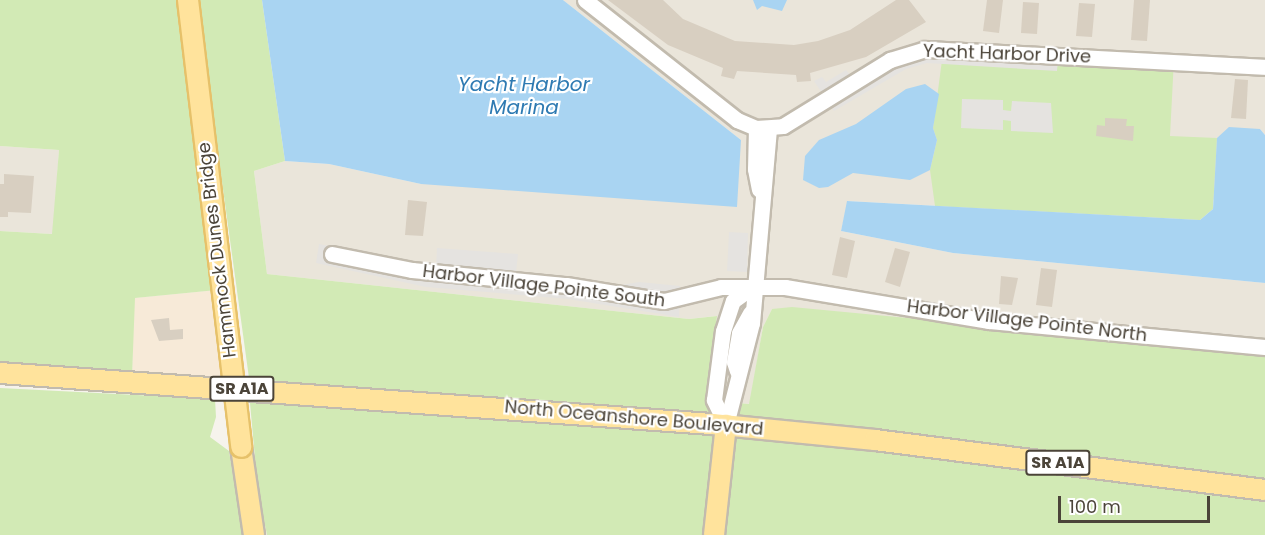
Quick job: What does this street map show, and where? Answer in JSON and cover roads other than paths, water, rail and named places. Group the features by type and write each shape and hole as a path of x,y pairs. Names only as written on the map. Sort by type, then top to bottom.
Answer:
{"main road":[{"name":"Hammock Dunes Bridge","path":"188,0 241,447 254,535"},
{"name":"North Oceanshore Boulevard","path":"0,373 726,425 887,441 1265,490"},
{"path":"714,535 726,425"}],"street":[{"path":"585,0 737,120 763,128 755,169 760,197 755,285 750,313 739,333 726,425"},
{"name":"Yacht Harbor Drive","path":"763,128 785,125 890,60 925,49 1265,68"},
{"name":"Harbor Village Pointe South","path":"332,254 412,270 566,285 664,301 675,301 715,288 755,285"},
{"path":"726,425 714,400 723,331 737,296 755,285"},
{"name":"Harbor Village Pointe North","path":"755,285 797,288 989,321 1265,347"},
{"path":"736,367 745,360 752,323 750,313"},
{"path":"723,331 739,333"},
{"path":"718,360 736,367"}],"water":[{"name":"Yacht Harbor Marina","path":"262,0 563,0 741,140 737,207 421,184 329,164 285,161"},
{"path":"753,0 787,0 782,11 762,6 757,10"},
{"path":"925,84 939,94 933,128 937,140 930,170 910,180 853,173 828,187 819,188 803,180 805,156 819,140 856,124 906,89"},
{"path":"1229,127 1260,129 1265,135 1265,283 953,253 841,231 847,201 1200,220 1213,209 1217,138"}]}
